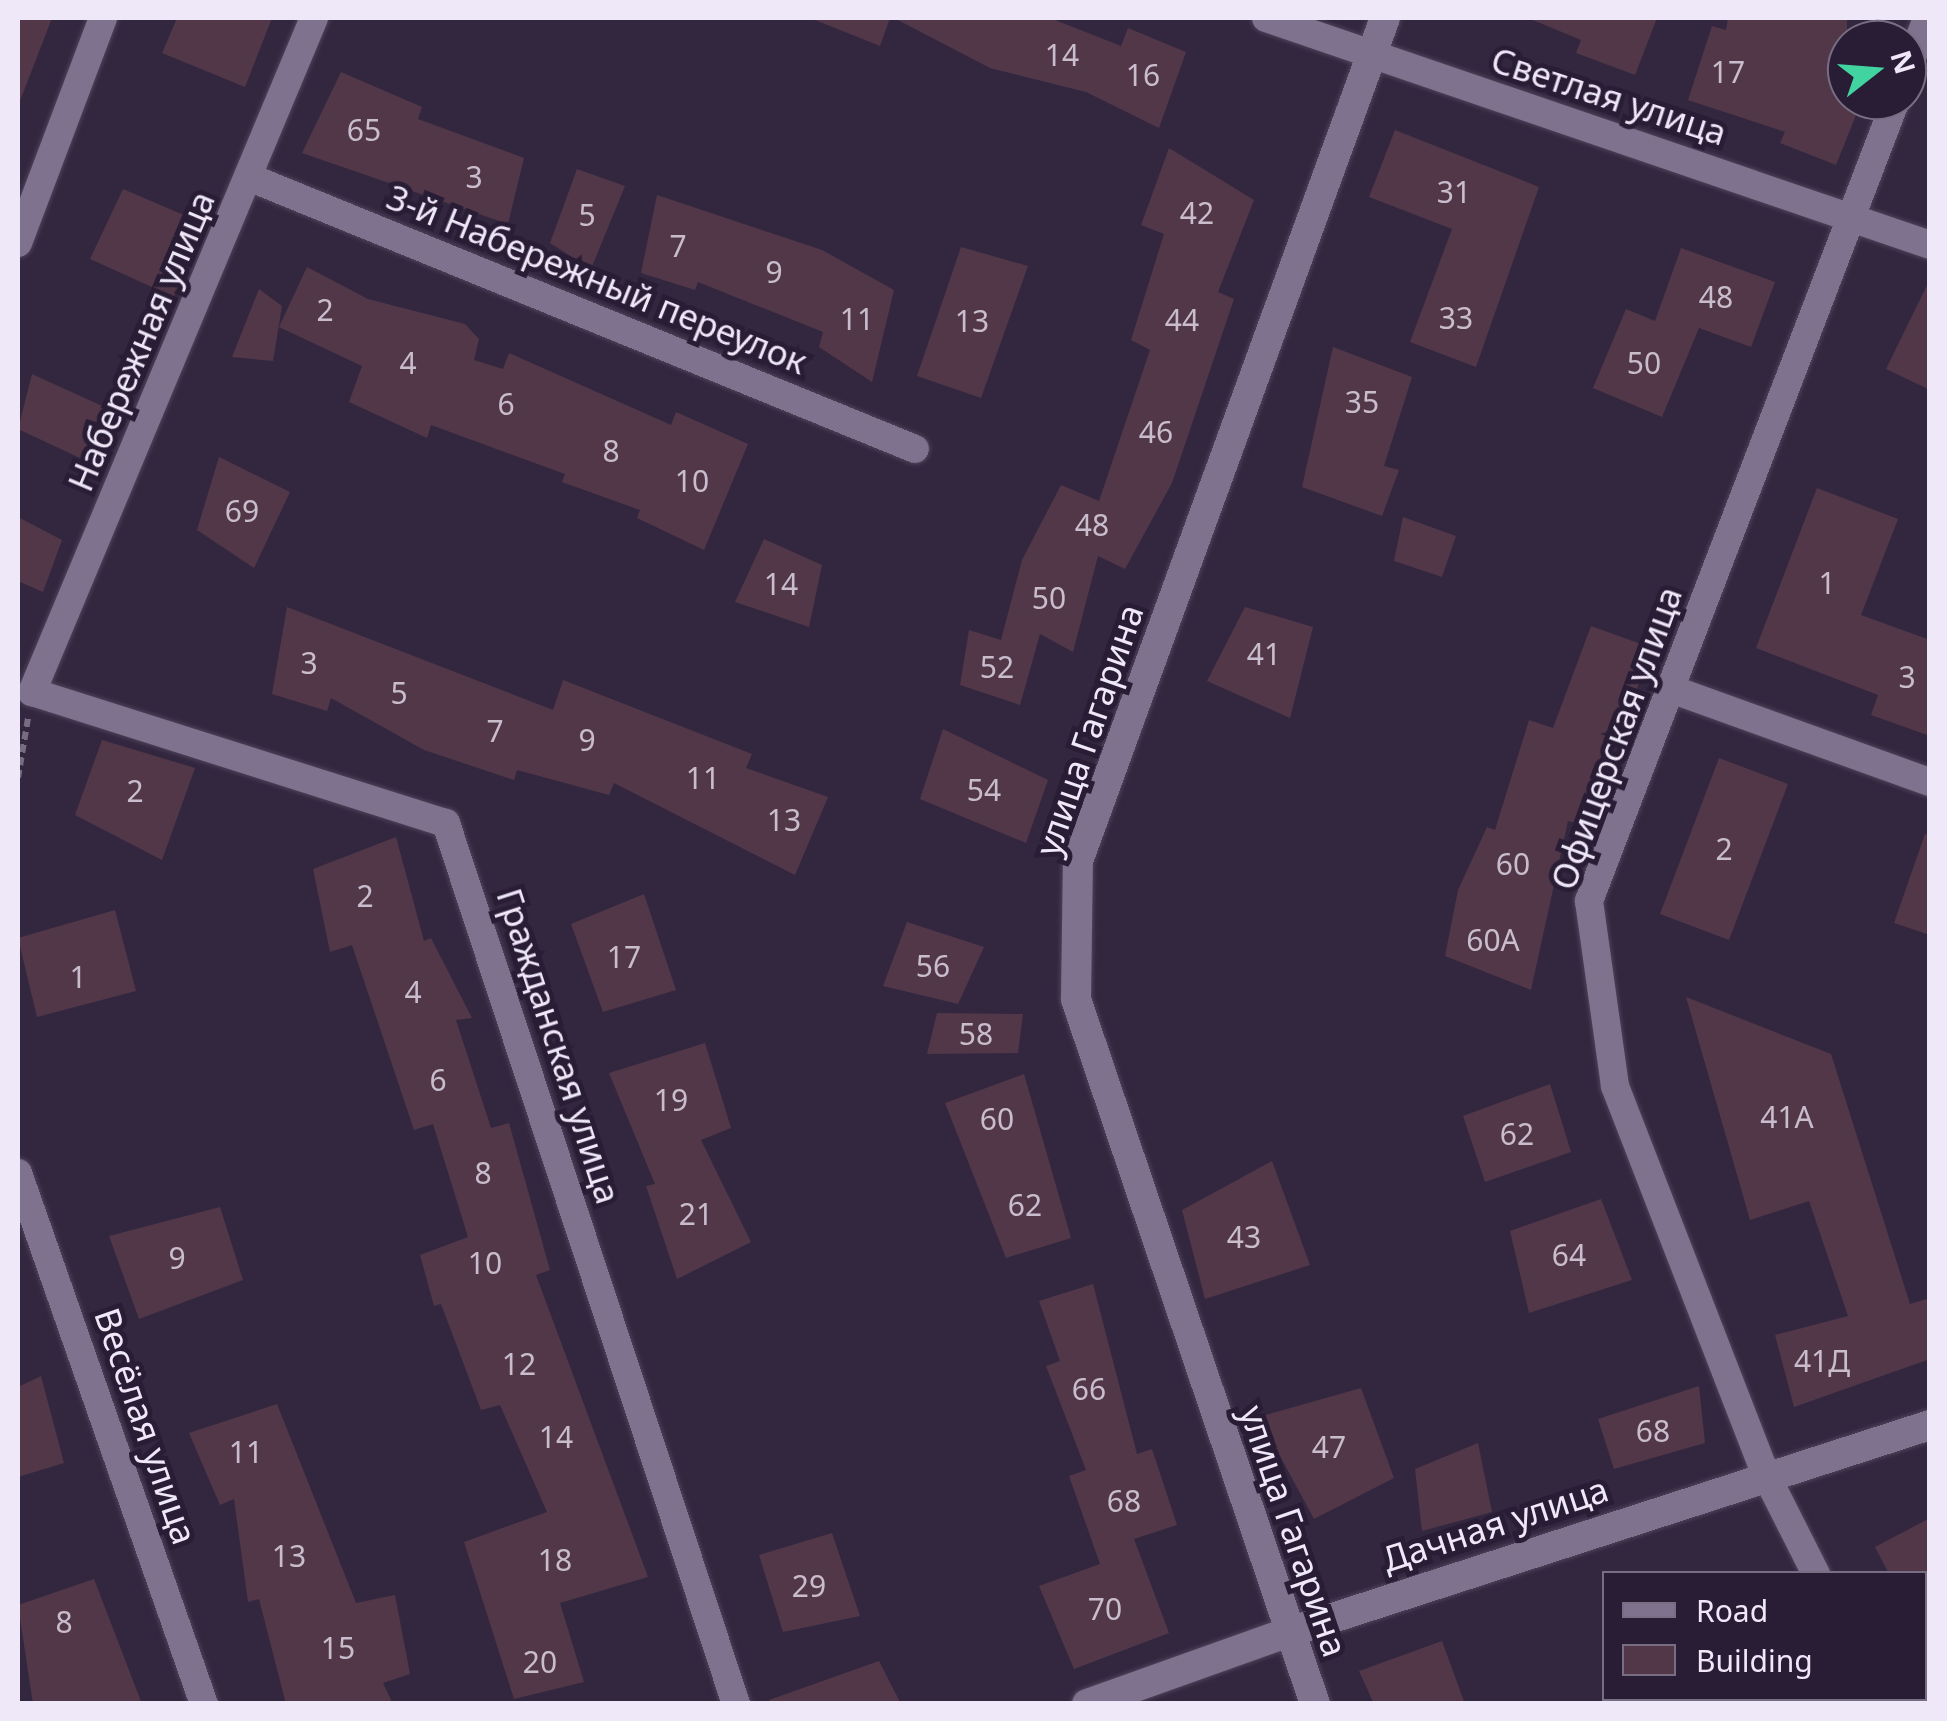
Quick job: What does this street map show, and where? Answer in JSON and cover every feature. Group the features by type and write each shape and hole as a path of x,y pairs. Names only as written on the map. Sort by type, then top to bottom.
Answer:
{"main road":[{"name":"улица Гагарина","path":"1316,1704 1286,1632 1076,998 1078,861 1385,18"},
{"name":"Дачная улица","path":"1087,1704 1286,1632 1765,1473 1930,1425"}],"street":[{"path":"18,243 103,18"},
{"name":"Набережная улица","path":"32,692 251,178 314,18"},
{"name":"Светлая улица","path":"1266,18 1370,57 1930,245"},
{"name":"Офицерская улица","path":"1814,1571 1765,1473 1615,1086 1589,901 1888,120"},
{"name":"3-й Набережный переулок","path":"251,178 915,450"},
{"path":"1670,688 1930,782"},
{"name":"Гражданская улица","path":"32,692 446,823 736,1704"},
{"name":"Весёлая улица","path":"18,1172 204,1704"}],"path":[{"path":"18,778 32,692"}],"building":[{"path":"18,18 52,18 20,101 18,101"},
{"path":"177,18 272,18 245,87 162,53"},
{"path":"810,18 890,18 880,46"},
{"path":"894,18 1050,18 1121,46 1128,28 1186,52 1159,128 1086,92 990,68"},
{"path":"1528,18 1657,18 1635,75 1576,53 1581,40"},
{"path":"1728,18 1847,18 1827,20 1827,120 1854,120 1836,165 1780,143 1785,132 1688,100 1712,26 1726,30"},
{"path":"341,72 422,107 418,119 524,158 508,224 302,153"},
{"path":"1395,130 1539,187 1476,367 1410,342 1452,229 1369,197"},
{"path":"1169,148 1254,200 1218,292 1234,299 1172,483 1125,569 1098,556 1073,652 1040,634 1020,705 960,685 969,630 1001,640 1022,560 1061,485 1099,501 1150,350 1131,340 1164,234 1141,225"},
{"path":"577,169 625,186 591,269 550,243"},
{"path":"123,189 207,225 174,297 90,259"},
{"path":"657,195 822,250 894,290 872,382 819,347 823,332 698,282 695,290 641,273"},
{"path":"961,247 1028,266 981,398 917,376"},
{"path":"1681,248 1775,282 1751,347 1699,328 1662,417 1593,388 1626,309 1655,321"},
{"path":"307,267 368,299 465,324 479,339 474,360 503,369 509,353 671,425 676,412 748,444 704,550 637,518 640,510 562,482 565,474 431,425 427,438 349,402 362,366 279,327"},
{"path":"1930,279 1930,390 1886,369"},
{"path":"259,289 282,306 273,361 232,357"},
{"path":"1333,347 1412,377 1384,466 1399,470 1382,516 1302,487"},
{"path":"32,374 124,416 97,466 18,429"},
{"path":"219,457 290,492 254,568 197,530"},
{"path":"1817,488 1898,519 1861,615 1930,640 1930,736 1871,715 1878,695 1756,648"},
{"path":"18,517 62,540 43,592 18,581"},
{"path":"1403,517 1456,536 1442,577 1394,561"},
{"path":"764,539 822,565 809,627 735,602"},
{"path":"287,607 553,710 563,680 752,754 746,768 828,797 795,875 614,783 609,795 517,770 514,780 424,750 331,698 327,711 272,694"},
{"path":"1245,607 1313,627 1290,718 1207,681"},
{"path":"1591,626 1652,648 1623,726 1612,722 1580,824 1568,821 1531,990 1445,956 1458,890 1487,827 1495,830 1529,720 1553,728"},
{"path":"943,729 1048,780 1026,843 920,799"},
{"path":"102,740 195,768 162,860 75,815"},
{"path":"1719,758 1788,784 1729,940 1660,914"},
{"path":"1925,834 1930,835 1930,935 1894,923"},
{"path":"396,837 424,941 431,938 472,1018 456,1020 491,1128 509,1123 550,1270 536,1275 648,1577 560,1603 584,1682 514,1699 464,1542 547,1512 500,1405 481,1410 441,1304 434,1306 420,1255 468,1237 433,1124 414,1130 352,945 330,952 313,869"},
{"path":"644,894 676,990 603,1012 571,924"},
{"path":"115,910 136,991 37,1017 18,938"},
{"path":"907,922 984,947 958,1004 883,986"},
{"path":"1686,997 1831,1054 1910,1304 1930,1298 1930,1359 1794,1407 1775,1335 1848,1316 1809,1201 1750,1220"},
{"path":"937,1013 1023,1014 1018,1053 927,1054"},
{"path":"705,1043 731,1128 701,1140 751,1242 677,1279 646,1186 655,1184 609,1073"},
{"path":"1024,1074 1071,1238 1006,1258 945,1103"},
{"path":"1550,1084 1571,1152 1485,1182 1463,1116"},
{"path":"1272,1161 1310,1265 1205,1299 1182,1210"},
{"path":"1601,1199 1632,1280 1529,1313 1510,1231"},
{"path":"220,1207 243,1280 139,1319 109,1236"},
{"path":"1093,1284 1137,1454 1152,1449 1177,1525 1134,1539 1169,1633 1074,1669 1039,1586 1100,1564 1069,1476 1086,1470 1046,1366 1060,1361 1039,1301"},
{"path":"41,1376 64,1463 18,1477 18,1387"},
{"path":"1699,1386 1705,1443 1614,1469 1598,1419"},
{"path":"1361,1388 1394,1478 1314,1519 1259,1417"},
{"path":"277,1404 356,1603 395,1595 410,1674 383,1683 393,1704 286,1704 259,1599 248,1602 234,1499 220,1505 189,1433"},
{"path":"1478,1443 1492,1512 1422,1531 1415,1469"},
{"path":"1930,1518 1930,1574 1887,1571 1875,1547"},
{"path":"832,1533 860,1616 783,1632 759,1555"},
{"path":"94,1579 142,1704 33,1704 18,1605"},
{"path":"1442,1641 1465,1704 1374,1704 1359,1671"},
{"path":"879,1661 901,1704 770,1704 769,1700"}]}
